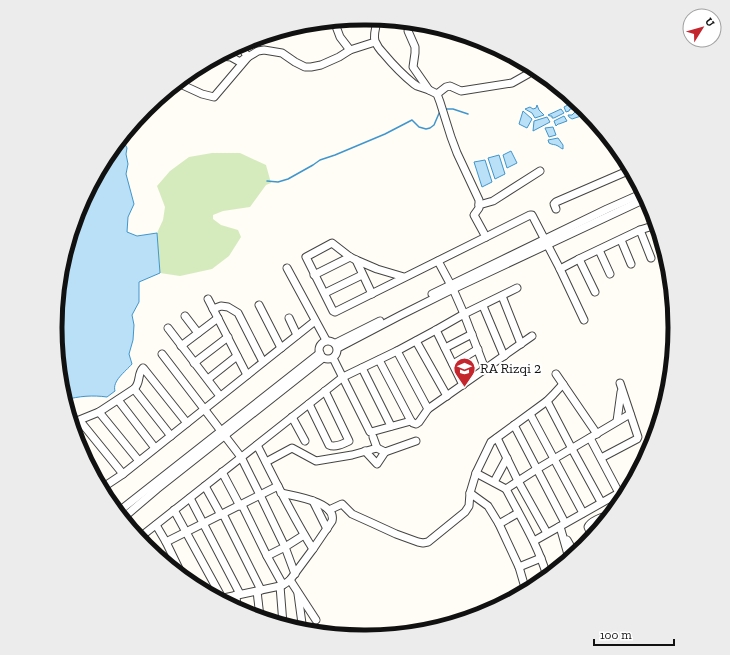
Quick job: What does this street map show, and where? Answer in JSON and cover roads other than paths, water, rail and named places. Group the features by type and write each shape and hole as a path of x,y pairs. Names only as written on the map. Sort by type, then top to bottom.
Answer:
{"street":[{"path":"377,26 375,33 376,42 397,70 417,86 437,94 454,144 479,200 480,205 474,215 486,237"},
{"path":"336,27 340,37 350,50"},
{"path":"409,29 408,31 415,47 413,67 429,90"},
{"path":"230,57 240,62 258,51 264,50 282,53 296,62 311,67 326,63 350,50 376,42"},
{"path":"243,51 248,57"},
{"path":"184,86 202,94 214,97 248,57"},
{"path":"437,94 446,87 450,86 461,91 512,83 528,73"},
{"path":"480,205 493,201 540,171"},
{"path":"556,209 554,204 556,202 625,172"},
{"path":"546,242 607,209 637,196"},
{"path":"337,346 452,287 546,242 639,201"},
{"path":"404,277 353,259 333,244 306,257 314,275 333,311 335,312 532,215 584,320"},
{"path":"560,269 640,230 650,227"},
{"path":"640,230 651,258"},
{"path":"621,240 632,264"},
{"path":"598,250 610,274"},
{"path":"314,275 353,259"},
{"path":"353,259 372,294"},
{"path":"579,259 595,292"},
{"path":"438,261 464,314 485,369"},
{"path":"288,268 326,340"},
{"path":"325,294 362,275"},
{"path":"144,534 343,377 397,351 464,314 517,288"},
{"path":"502,296 521,344"},
{"path":"208,299 247,375"},
{"path":"259,305 281,348"},
{"path":"213,309 222,306 238,312 263,362"},
{"path":"483,306 504,356"},
{"path":"185,316 198,333"},
{"path":"181,346 218,318"},
{"path":"289,318 297,335"},
{"path":"106,485 123,474 315,321"},
{"path":"168,328 220,396"},
{"path":"436,330 463,385"},
{"path":"445,348 472,334"},
{"path":"379,360 411,421 415,424 418,423 428,409 532,336"},
{"path":"194,363 228,337"},
{"path":"326,340 331,340 337,346 337,354 334,358 328,359 321,355 319,351 320,346 326,340"},
{"path":"416,341 447,396"},
{"path":"453,364 478,349"},
{"path":"397,351 428,409"},
{"path":"162,354 241,458 285,547 292,577 298,592 316,620"},
{"path":"125,511 157,489 223,433 321,355"},
{"path":"208,380 237,356"},
{"path":"334,358 370,432 411,421"},
{"path":"123,474 80,421 99,412 134,389 138,384 140,371 142,369 144,368 187,423"},
{"path":"362,368 391,426"},
{"path":"556,374 597,434"},
{"path":"329,510 342,504 352,514 396,534 418,542 428,542 465,512 470,506 470,494 476,473 491,442 547,401 563,384"},
{"path":"601,458 637,439 638,437 621,386 617,421"},
{"path":"134,389 171,436"},
{"path":"309,404 329,445 332,447 349,441 325,391"},
{"path":"118,400 155,448"},
{"path":"547,401 601,502"},
{"path":"99,412 139,461"},
{"path":"530,414 583,513"},
{"path":"506,489 630,414"},
{"path":"292,417 305,442"},
{"path":"514,425 537,469 572,548"},
{"path":"373,437 377,448"},
{"path":"497,438 518,481 547,533"},
{"path":"590,438 620,490"},
{"path":"365,451 377,464 386,452 416,441"},
{"path":"257,445 304,535 314,549"},
{"path":"266,462 292,448 316,461 352,455 377,448 386,452"},
{"path":"494,482 506,458"},
{"path":"222,472 241,505 281,585 282,618"},
{"path":"476,473 506,489 534,541 546,570"},
{"path":"205,486 222,515 259,590 260,611"},
{"path":"166,542 260,495 280,490 326,506 333,518 332,521 314,549 292,577 281,585 227,597"},
{"path":"470,494 488,506 499,524 519,567 524,584"},
{"path":"534,541 547,533 562,527 601,502 618,495"},
{"path":"190,498 238,594 237,602"},
{"path":"313,501 326,529"},
{"path":"174,510 217,591"},
{"path":"499,524 518,513"},
{"path":"589,530 589,524 598,520"},
{"path":"156,525 176,563"},
{"path":"562,527 568,552"},
{"path":"267,556 304,535"},
{"path":"519,567 541,558"},
{"path":"298,592 302,623"}],"water":[{"path":"569,104 574,109 570,109 566,112 564,107"},
{"path":"537,105 539,110 544,115 535,118 532,113 525,109 530,107 533,109 536,108"},
{"path":"561,109 564,113 554,118 548,115"},
{"path":"523,111 532,119 527,128 519,124"},
{"path":"575,112 581,116 572,119 569,117 568,115 572,115"},
{"path":"564,116 567,121 556,126 554,121"},
{"path":"547,117 550,122 533,131 534,121"},
{"path":"553,127 556,135 549,137 545,128"},
{"path":"558,138 563,145 563,149 557,145 549,143 548,140"},
{"path":"125,143 127,148 126,154 128,164 126,174 134,204 128,217 127,232 137,236 157,233 160,273 139,282 139,302 132,315 134,325 133,340 129,354 132,364 117,380 115,384 115,391 107,397 86,396 71,399 68,387 63,347 63,308 68,268 79,230 94,194 113,159"},
{"path":"511,151 517,163 507,168 503,155"},
{"path":"499,155 505,174 495,179 488,158"},
{"path":"485,160 492,182 482,187 474,162"}],"waterway":[{"path":"445,109 453,109 468,114"},
{"path":"267,181 278,182 288,179 320,160 385,134 412,120 419,127 426,129 430,128 434,125 440,111"}],"place":[{"name":"RA Rizqi 2","path":"465,388"}]}
